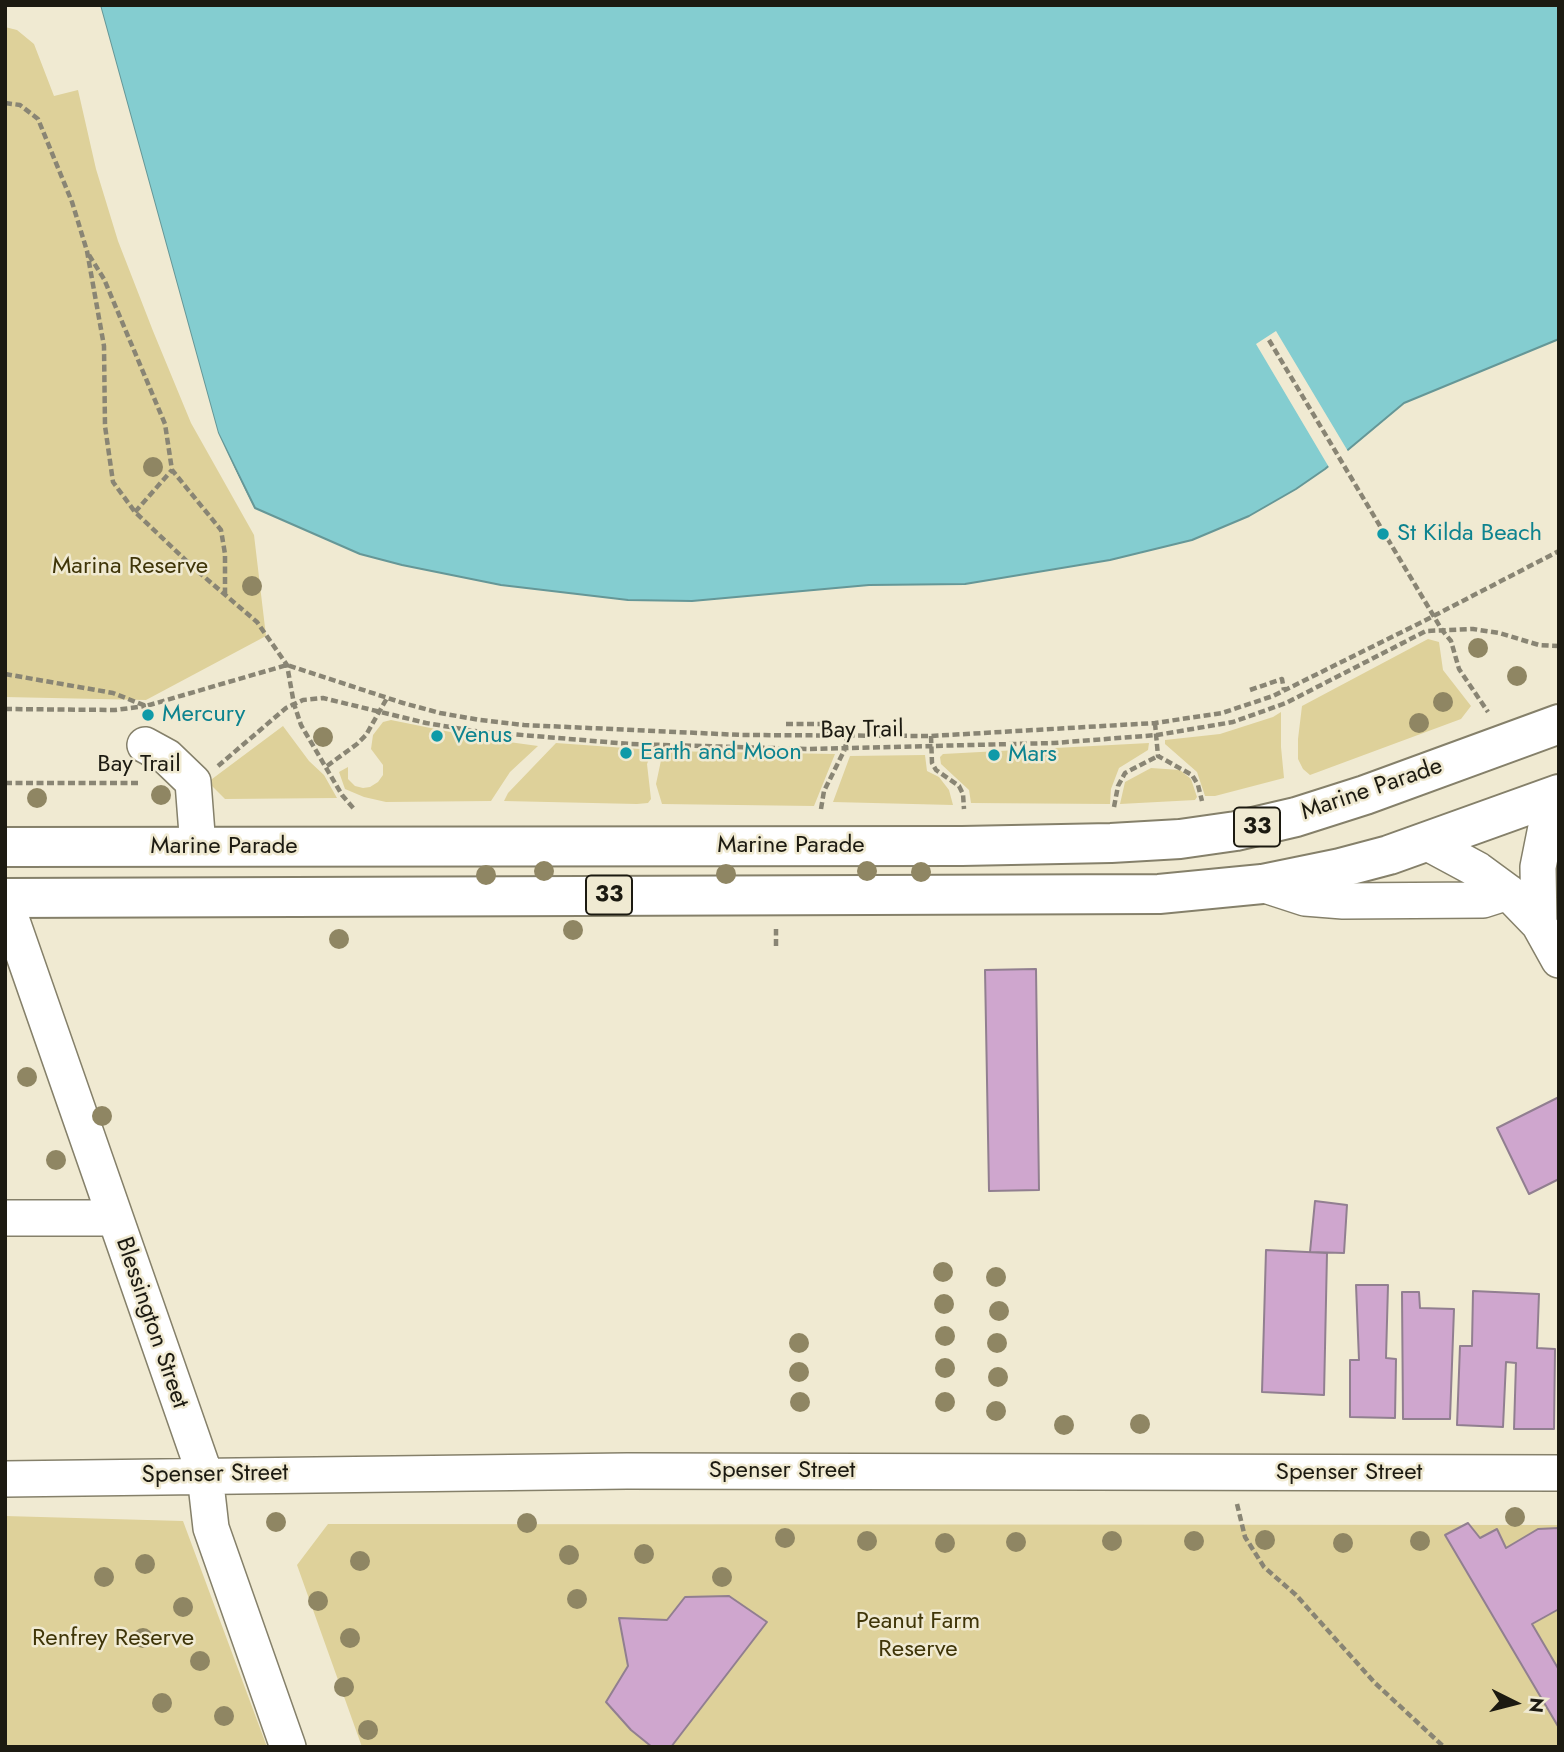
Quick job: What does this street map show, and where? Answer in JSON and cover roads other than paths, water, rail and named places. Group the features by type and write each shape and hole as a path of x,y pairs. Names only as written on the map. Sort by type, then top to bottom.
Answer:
{"main road":[{"name":"Marine Parade","path":"5,847 962,846 1180,839 1236,831 1296,817 1559,724"},
{"name":"Marine Parade","path":"5,899 1159,894 1262,884 1340,868 1389,855 1555,795"}],"street":[{"path":"145,745 167,758 194,782 198,847"},
{"path":"1539,924 1538,867 1555,795"},
{"path":"1426,842 1478,870 1508,892 1539,924 1559,960"},
{"name":"Marine Parade","path":"1262,884 1305,898 1343,901 1482,900 1508,892"},
{"name":"Blessington Street","path":"5,899 205,1475 211,1528 288,1747"},
{"path":"5,1218 115,1217"},
{"name":"Spenser Street","path":"5,1479 627,1471 1559,1473"}],"water":[{"path":"100,5 1559,5 1559,339 1404,403 1325,469 1249,516 1192,540 1110,560 965,584 869,585 692,601 628,600 501,585 402,565 360,554 255,508 218,433"}],"place":[{"name":"St Kilda Beach","path":"1383,534"},
{"name":"Mercury","path":"148,715"},
{"name":"Venus","path":"437,736"},
{"name":"Earth and Moon","path":"626,753"},
{"name":"Mars","path":"994,755"}],"park label":[{"name":"Marina Reserve","path":"130,567"},
{"name":"Peanut Farm Reserve","path":"918,1636"},
{"name":"Renfrey Reserve","path":"113,1639"}]}
